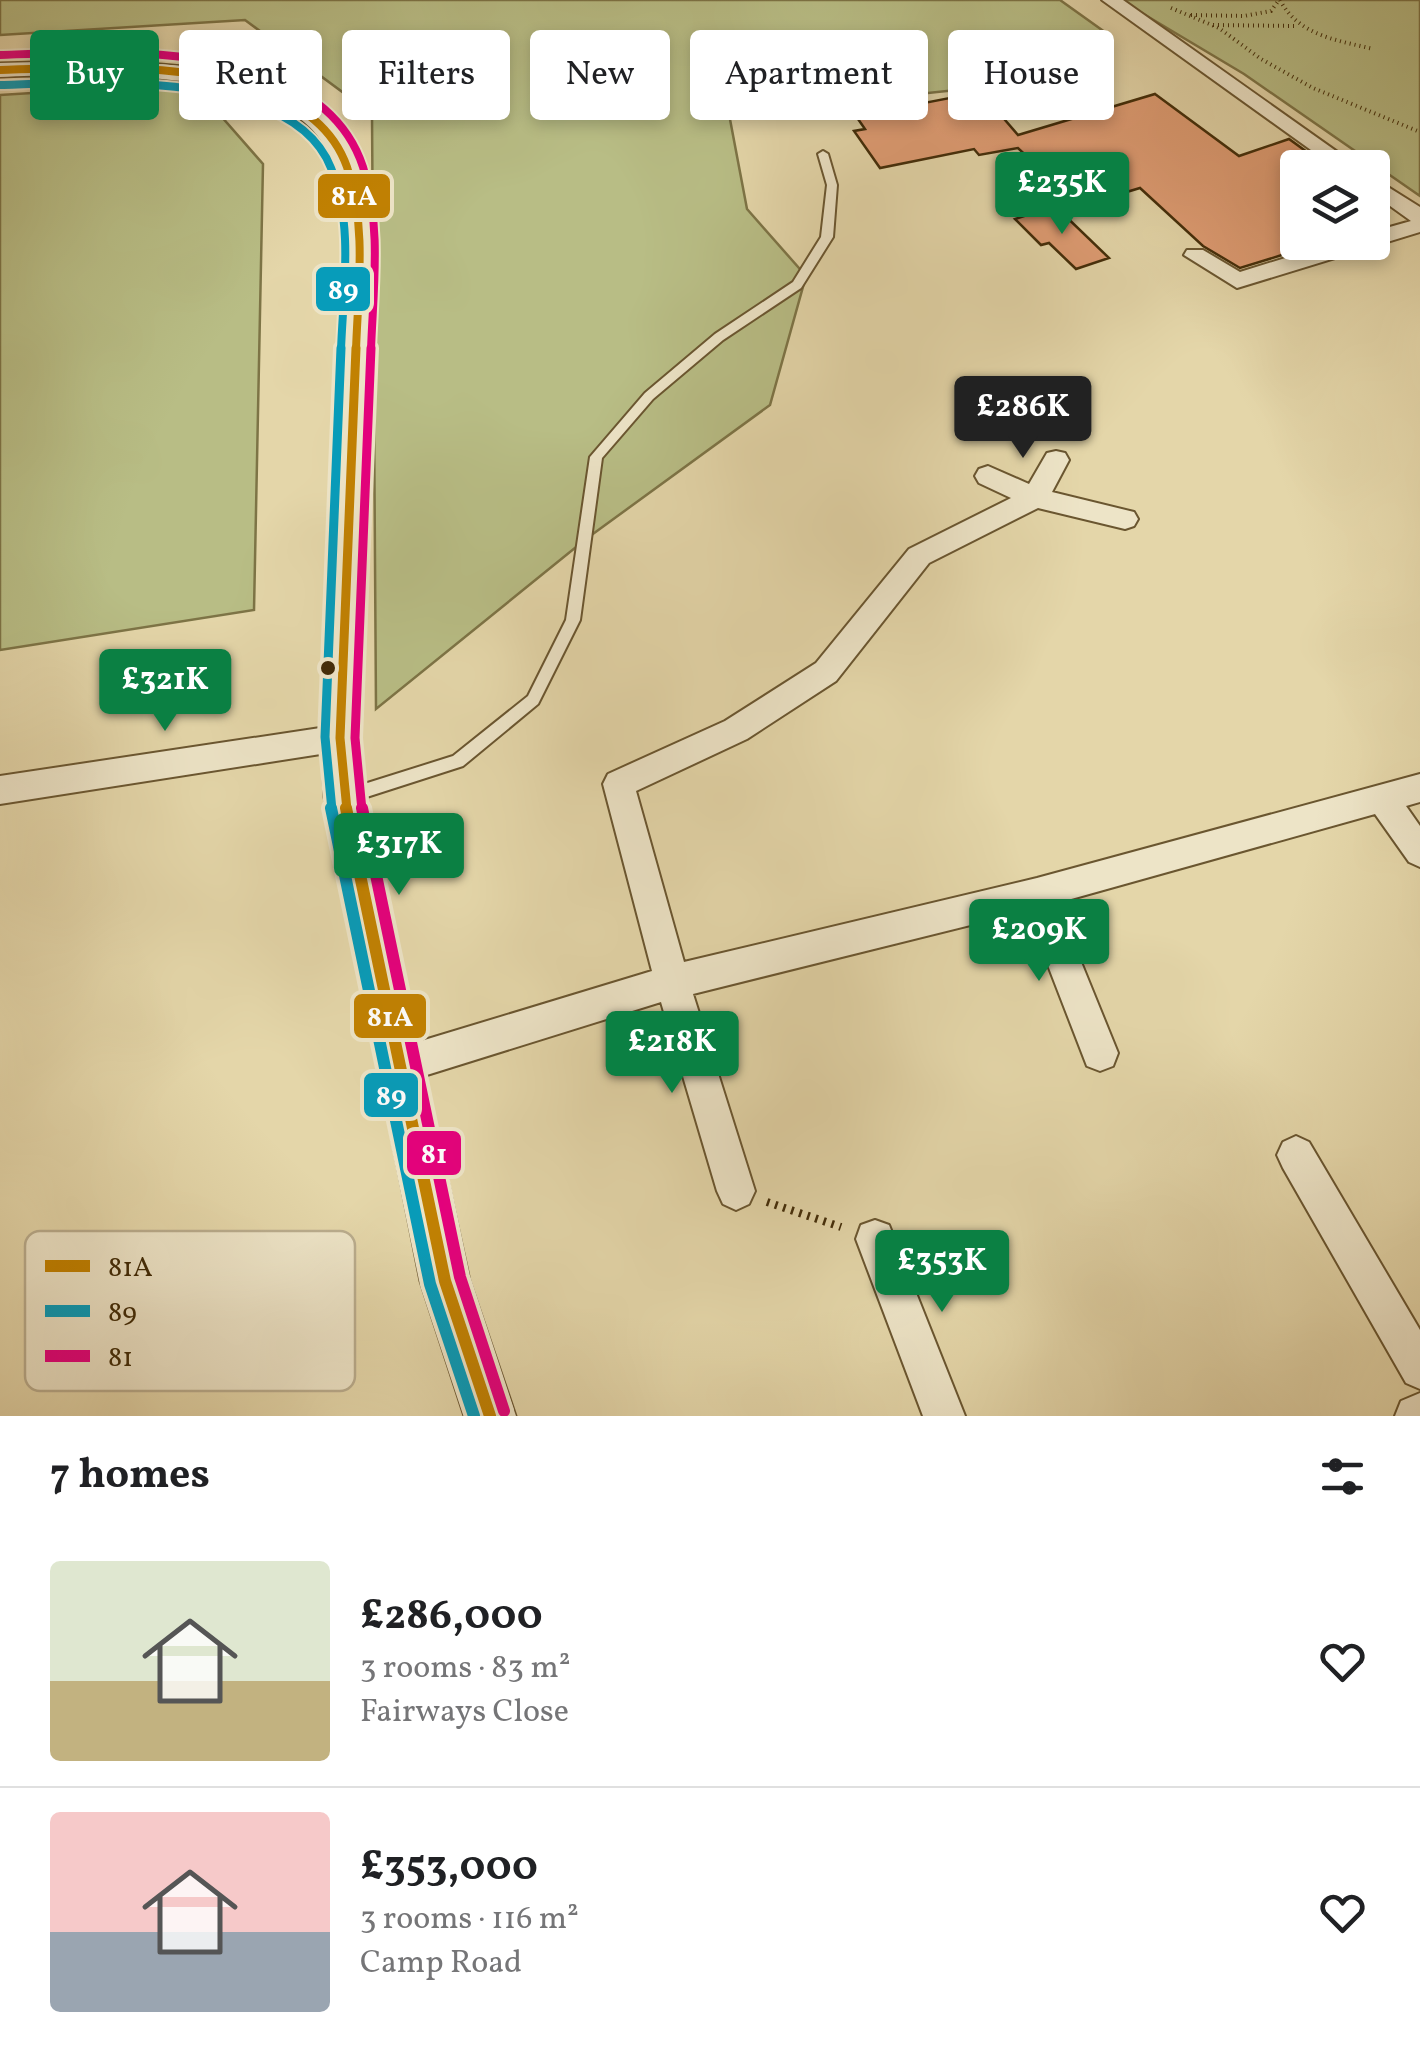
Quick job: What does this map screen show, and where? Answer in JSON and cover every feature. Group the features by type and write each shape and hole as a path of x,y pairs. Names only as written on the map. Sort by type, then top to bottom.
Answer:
{"street":[{"path":"1111,0 1324,150"},
{"path":"0,70 127,70 213,80 272,95 313,116 334,137 354,192 358,274 340,738 344,797 445,1281 490,1416"},
{"path":"1390,196 1420,217"},
{"path":"1390,233 1420,224"},
{"path":"1195,256 1236,281 1304,260"},
{"path":"736,1191 672,982 619,784 736,730 826,672 919,556 1035,498 1056,460"},
{"path":"988,476 1035,498 1124,519"},
{"path":"0,790 340,738"},
{"path":"398,1066 672,982 1037,892 1420,788"},
{"path":"1382,798 1420,852"},
{"path":"1037,892 1100,1052"},
{"path":"1296,1155 1420,1369"},
{"path":"875,1239 944,1416"}],"lane":[{"path":"344,797 458,761 533,700 573,620 596,457 649,396 719,337 797,284 827,237 832,185 824,154"}],"path":[{"path":"1186,14 1244,16 1271,11 1280,0"},
{"path":"1280,0 1286,16 1296,26"},
{"path":"1158,2 1212,25 1313,88 1420,132"},
{"path":"1212,25 1296,26 1372,50"},
{"path":"736,1191 875,1239"}],"green space":[{"path":"0,0 1060,0 1102,30 948,30 948,91 928,93 928,30 690,30 690,120 730,120 747,209 806,276 770,405 586,539 376,709 372,120 510,120 510,30 342,30 342,92 322,77 322,30 259,30 245,20 30,30 30,33 0,35"},
{"path":"1120,0 1420,0 1420,196 1390,175 1390,150 1354,150 1244,74"},
{"path":"179,84 179,120 224,120 263,164 254,610 0,650 0,95 30,93 30,120 159,120 159,85"}],"building":[{"path":"1155,94 1239,156 1289,139 1304,150 1280,150 1280,256 1240,268 1203,246 1140,188 1080,206 1018,148 979,155 974,149 880,168 854,131 865,129 859,120 928,120 928,102 948,98 948,120 1005,120 1018,135 1068,120 1114,120 1114,106"},
{"path":"1055,206 1109,258 1076,269 1049,243 1041,245 1015,219"}],"transit line":[{"name":"81","path":"0,55 138,54 190,58 239,68 284,83 322,105 349,136 363,167 372,218 374,269 355,738 359,795 460,1277 504,1411"},
{"name":"81A","path":"0,70 80,68 177,73 269,93 305,111 331,135 347,166 357,217 359,269 340,738 344,797 445,1281 490,1416"},
{"name":"89","path":"1,85 122,84 217,94 259,105 294,121 318,143 333,172 343,220 344,269 325,737 329,798 430,1284 474,1416"}]}
